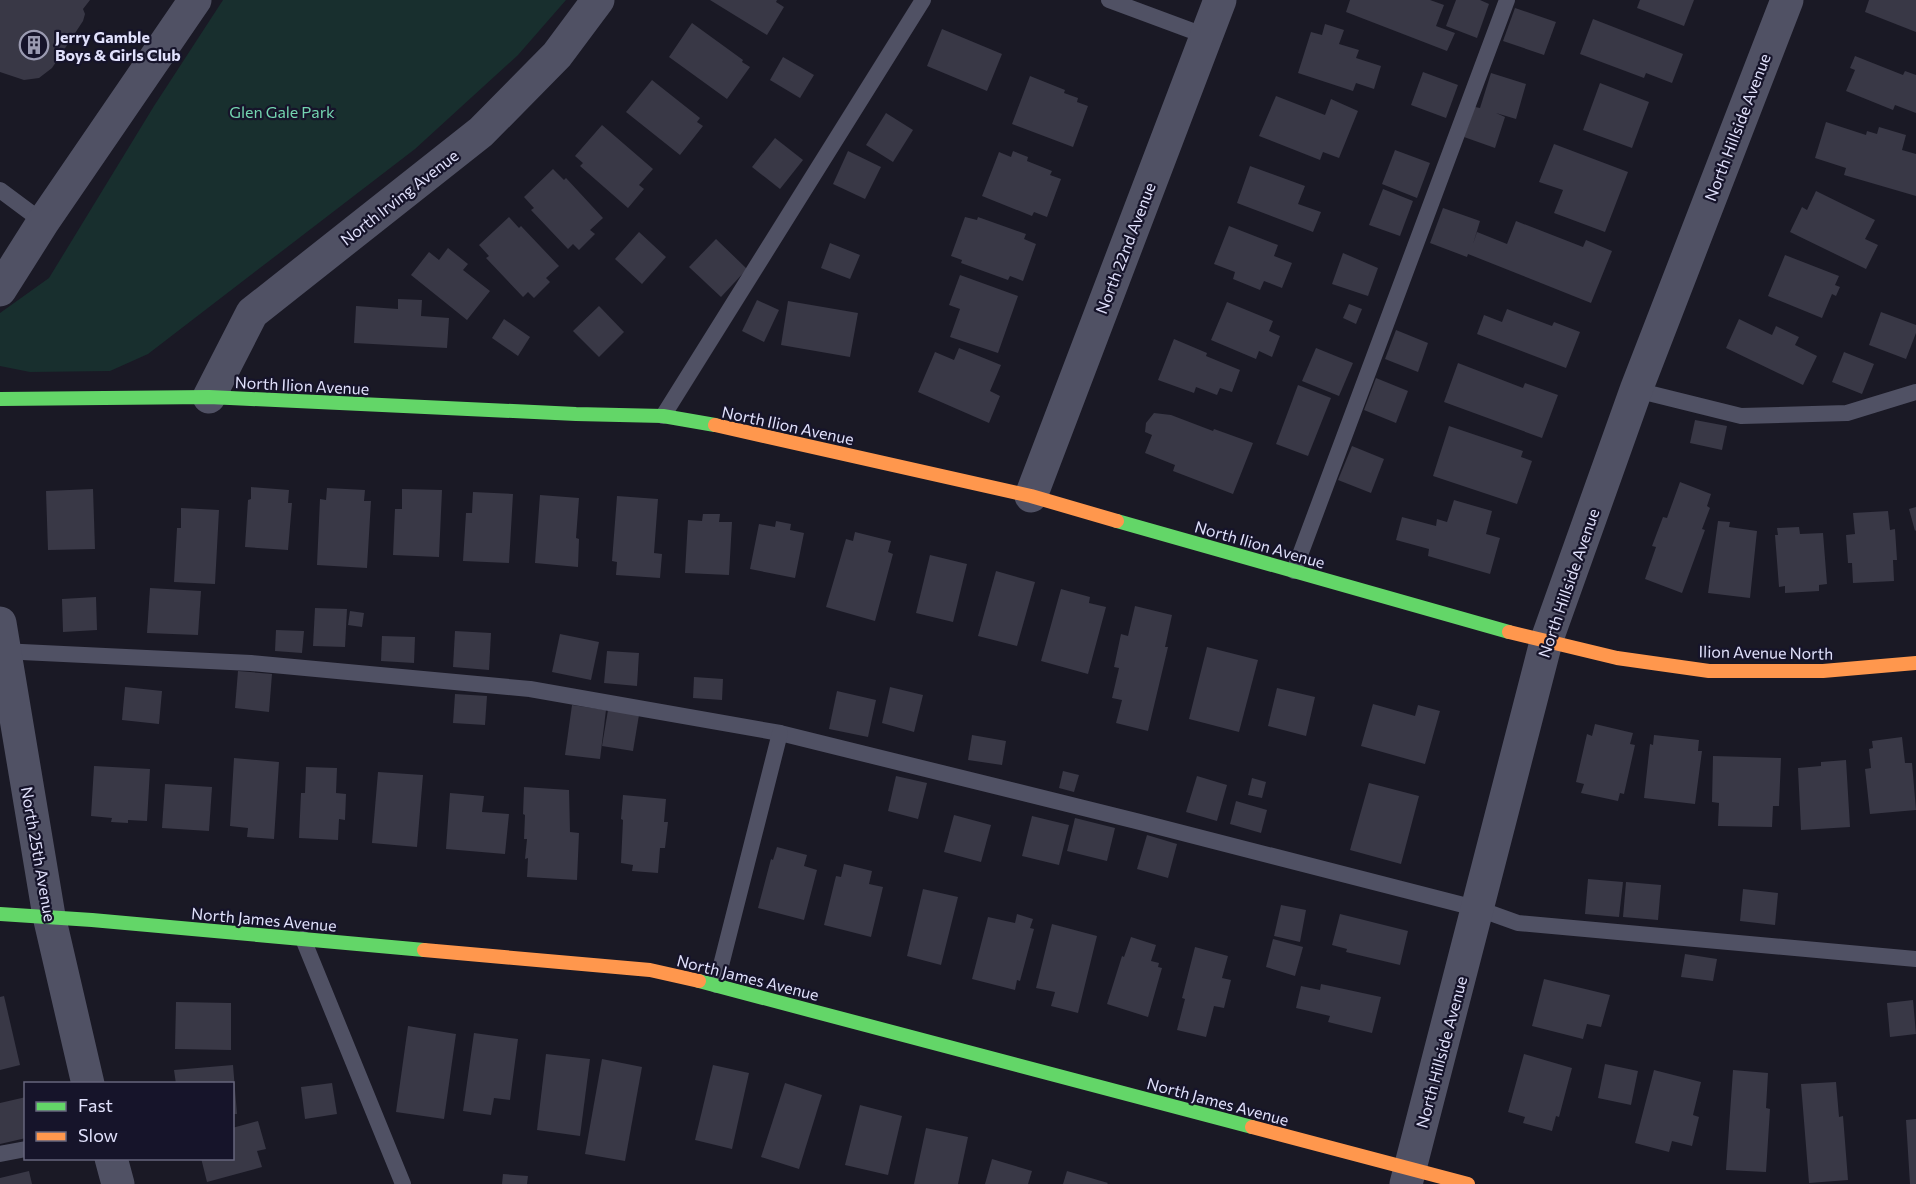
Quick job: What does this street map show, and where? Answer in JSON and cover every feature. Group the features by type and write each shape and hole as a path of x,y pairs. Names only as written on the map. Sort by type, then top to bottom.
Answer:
{"street":[{"path":"0,290 43,222 195,0"},
{"name":"North Irving Avenue","path":"209,397 252,314 481,132 557,55 598,0"},
{"name":"North 22nd Avenue","path":"1031,496 1220,0"},
{"name":"North Hillside Avenue","path":"1408,1176 1479,909 1546,642 1636,390 1787,0"},
{"name":"North Ilion Avenue","path":"0,399 209,397 565,414 663,416 751,432 1031,496 1546,642"},
{"name":"North 25th Avenue","path":"2,642 49,916 88,1082"},
{"name":"Ilion Avenue North","path":"1546,642 1617,658 1709,670 1823,671 1916,663"},
{"name":"North James Avenue","path":"0,914 49,916 650,970 716,985 1408,1176 1468,1184"},
{"path":"112,1160 118,1184"}],"lane":[{"path":"663,416 923,0"},
{"path":"1108,0 1206,36"},
{"path":"1294,571 1507,0"},
{"path":"0,190 43,222"},
{"path":"1636,390 1741,416 1847,413 1915,390"},
{"path":"2,642 519,688 780,733 1125,818 1479,909 1518,923 1916,959"},
{"path":"716,985 780,733"},
{"path":"303,939 403,1184"},
{"path":"0,1154 24,1149"}],"green space":[{"name":"Glen Gale Park","path":"223,0 566,0 518,55 415,149 148,354 110,371 30,372 0,366 0,313 49,278 154,106"}],"building":[{"name":"Jerry Gamble Boys & Girls Club","path":"0,0 90,0 83,9 85,14 83,21 52,68 39,78 24,80 0,72"},
{"path":"710,0 777,0 776,2 784,7 767,35"},
{"path":"1350,0 1430,0 1444,5 1436,26 1455,33 1447,51 1346,12"},
{"path":"1456,0 1480,0 1489,4 1477,38 1446,26"},
{"path":"1640,0 1694,0 1684,26 1637,8"},
{"path":"1869,0 1916,0 1916,32 1865,12"},
{"path":"1515,8 1556,22 1544,55 1503,41"},
{"path":"1593,19 1683,54 1672,83 1646,73 1644,78 1580,54"},
{"path":"692,23 750,67 727,99 669,57"},
{"path":"1325,24 1344,30 1339,44 1359,50 1356,58 1381,66 1374,89 1356,83 1353,91 1298,73 1311,32 1322,35"},
{"path":"942,29 1002,54 987,91 927,66"},
{"path":"1855,56 1903,75 1905,71 1916,75 1916,113 1895,105 1893,110 1846,91 1855,70 1850,68"},
{"path":"783,57 814,75 800,98 770,80"},
{"path":"1423,72 1458,85 1446,118 1411,105"},
{"path":"1491,73 1526,84 1516,119 1496,113 1505,117 1495,148 1464,137 1475,107 1480,108"},
{"path":"1030,76 1065,90 1064,93 1078,98 1077,102 1088,106 1073,147 1012,124"},
{"path":"652,80 700,118 697,122 703,126 680,155 626,112"},
{"path":"1600,83 1649,102 1632,148 1583,130"},
{"path":"1276,96 1325,115 1331,99 1358,111 1339,158 1323,152 1320,160 1259,136"},
{"path":"886,113 913,130 893,162 866,145"},
{"path":"1826,122 1866,135 1867,131 1877,134 1879,127 1906,135 1902,150 1916,154 1916,196 1844,175 1846,168 1815,158"},
{"path":"602,125 653,169 639,185 644,189 628,208 580,166 583,163 575,156"},
{"path":"775,138 803,160 780,189 752,167"},
{"path":"1554,144 1628,172 1605,232 1554,213 1563,190 1539,182"},
{"path":"1395,150 1430,163 1417,198 1382,184"},
{"path":"848,151 881,167 865,199 833,184"},
{"path":"1013,151 1028,157 1027,161 1052,171 1050,175 1061,179 1047,217 1034,212 1032,216 982,196 999,152 1011,157"},
{"path":"1250,166 1305,186 1298,204 1321,212 1313,232 1237,203"},
{"path":"553,169 564,180 566,178 603,218 590,230 595,234 579,250 573,244 568,249 531,210 534,208 524,197"},
{"path":"1383,189 1413,201 1400,236 1369,225"},
{"path":"1816,191 1875,220 1865,239 1878,245 1866,269 1790,232 1802,207 1807,210"},
{"path":"1443,208 1480,221 1473,244 1477,232 1507,244 1516,221 1583,247 1586,240 1612,251 1591,303 1468,254 1467,257 1430,243"},
{"path":"509,217 519,228 521,226 559,266 546,278 550,282 534,298 528,292 523,297 486,258 489,256 479,245"},
{"path":"965,217 977,220 978,217 1026,234 1024,239 1036,244 1023,281 1010,276 1008,280 961,263 962,260 951,256"},
{"path":"1229,226 1278,245 1274,256 1292,263 1282,288 1264,281 1260,290 1233,279 1235,272 1214,264"},
{"path":"639,232 666,257 642,284 615,259"},
{"path":"716,239 747,269 721,297 689,267"},
{"path":"830,243 860,255 850,279 821,268"},
{"path":"448,248 468,264 463,270 490,291 467,320 411,275 429,252 439,260"},
{"path":"1343,253 1378,268 1368,296 1332,284"},
{"path":"1785,255 1839,276 1835,285 1840,287 1836,296 1832,294 1822,318 1768,296"},
{"path":"960,275 1018,296 998,353 950,337 960,309 949,305"},
{"path":"398,299 422,300 421,316 449,318 447,348 354,343 356,306 398,309"},
{"path":"757,300 779,310 764,342 742,331"},
{"path":"788,301 858,313 850,357 781,345"},
{"path":"1227,302 1273,321 1269,331 1280,336 1272,357 1259,351 1256,359 1211,340"},
{"path":"1349,304 1362,309 1356,324 1343,318"},
{"path":"599,306 624,332 599,357 573,331"},
{"path":"1507,309 1552,326 1554,322 1580,332 1566,368 1477,334 1484,315 1502,322"},
{"path":"1881,312 1916,325 1916,333 1906,359 1869,345"},
{"path":"504,319 530,337 518,356 492,338"},
{"path":"1739,319 1772,335 1776,326 1799,337 1795,345 1817,356 1803,385 1726,348"},
{"path":"1396,330 1428,343 1418,372 1385,359"},
{"path":"1174,339 1240,370 1232,392 1220,388 1217,395 1196,387 1194,393 1158,380"},
{"path":"959,348 1001,365 990,391 1000,396 989,423 918,392 935,352 954,360"},
{"path":"1316,348 1353,363 1339,396 1302,381"},
{"path":"1844,352 1874,364 1862,394 1832,382"},
{"path":"1458,363 1523,388 1525,383 1558,395 1542,438 1444,402"},
{"path":"1376,378 1408,391 1396,423 1364,410"},
{"path":"1298,385 1331,398 1308,456 1276,444"},
{"path":"1154,413 1171,415 1253,443 1233,494 1173,471 1175,465 1145,453 1152,435 1145,432 1146,423"},
{"path":"1695,420 1727,426 1722,450 1690,443"},
{"path":"1449,426 1523,451 1521,457 1532,461 1517,504 1433,476"},
{"path":"1352,446 1384,459 1371,493 1338,480"},
{"path":"1680,482 1711,494 1707,506 1710,508 1702,529 1705,530 1682,593 1645,579 1656,547 1652,546 1663,517 1667,518"},
{"path":"251,487 289,490 288,503 292,503 288,550 245,547"},
{"path":"327,488 365,490 364,501 371,501 367,568 317,565 320,499 326,500"},
{"path":"93,489 95,549 48,550 46,491"},
{"path":"402,489 442,490 439,557 393,555 395,509 402,509"},
{"path":"473,492 513,494 509,563 463,561 466,513 472,513"},
{"path":"540,495 579,498 576,538 579,539 578,567 535,563"},
{"path":"617,496 658,499 654,553 662,554 660,578 616,575 617,562 612,561"},
{"path":"1454,500 1492,511 1486,534 1500,538 1490,574 1428,556 1429,549 1396,540 1402,517 1436,526 1437,519 1447,522"},
{"path":"1916,507 1916,530 1915,531 1909,509"},
{"path":"181,508 219,510 215,584 174,582 177,528 181,528"},
{"path":"1888,511 1890,530 1895,529 1897,560 1893,560 1894,581 1853,583 1852,563 1848,563 1846,535 1855,534 1853,513"},
{"path":"703,514 720,514 719,522 732,522 729,575 685,573 688,520 702,521"},
{"path":"776,521 791,524 790,530 804,533 795,578 750,569 759,524 775,527"},
{"path":"1718,521 1730,522 1729,527 1757,531 1750,598 1708,593"},
{"path":"1799,527 1800,534 1823,533 1827,584 1819,585 1819,591 1785,593 1785,586 1779,587 1775,535 1778,535 1777,528"},
{"path":"855,532 891,541 888,552 893,554 875,621 826,607 846,539 853,541"},
{"path":"930,555 967,564 953,622 916,613"},
{"path":"996,571 1035,582 1017,646 978,636"},
{"path":"150,588 201,591 198,635 147,633"},
{"path":"1061,589 1090,597 1089,603 1106,607 1088,674 1041,661"},
{"path":"96,597 97,630 63,632 62,599"},
{"path":"1135,606 1172,615 1165,647 1168,647 1148,731 1116,723 1122,700 1112,698 1119,668 1114,667 1121,634 1128,636"},
{"path":"315,608 347,609 345,647 313,646"},
{"path":"350,611 364,613 362,627 348,625"},
{"path":"276,630 304,631 302,653 275,651"},
{"path":"455,631 491,633 489,670 453,667"},
{"path":"560,634 599,642 591,680 552,672"},
{"path":"382,636 415,637 414,663 381,661"},
{"path":"1207,647 1258,660 1239,732 1189,719"},
{"path":"607,651 639,653 637,686 604,683"},
{"path":"238,671 272,674 269,712 235,708"},
{"path":"694,677 723,679 722,700 693,698"},
{"path":"125,687 162,691 159,724 122,720"},
{"path":"890,687 923,695 914,732 882,723"},
{"path":"1277,688 1315,697 1306,736 1268,726"},
{"path":"837,691 876,700 868,737 829,729"},
{"path":"455,694 487,696 485,725 453,723"},
{"path":"1373,704 1415,716 1418,705 1440,711 1425,764 1361,746"},
{"path":"572,705 606,710 600,759 565,755"},
{"path":"608,710 639,715 633,751 602,746"},
{"path":"1595,724 1633,733 1630,744 1635,745 1624,794 1620,793 1618,801 1581,793 1584,784 1576,782 1587,734 1592,736"},
{"path":"972,735 1006,741 1002,765 968,760"},
{"path":"1654,735 1699,740 1698,751 1702,751 1695,804 1644,798 1650,744 1653,745"},
{"path":"1902,737 1905,763 1912,763 1916,810 1870,814 1865,769 1871,768 1869,749 1873,748 1872,741"},
{"path":"1713,756 1781,758 1779,806 1773,806 1772,827 1718,826 1719,803 1712,802"},
{"path":"234,758 279,762 274,839 247,837 248,828 230,826"},
{"path":"1846,760 1850,827 1801,830 1798,768 1821,766 1821,762"},
{"path":"94,766 150,769 147,821 111,822 112,818 91,816"},
{"path":"306,767 337,768 336,793 346,794 345,820 339,819 338,840 299,838 301,793 305,793"},
{"path":"1063,771 1079,775 1074,792 1059,788"},
{"path":"378,772 423,775 417,847 372,843"},
{"path":"896,776 927,783 918,819 888,811"},
{"path":"1197,776 1227,785 1217,821 1186,812"},
{"path":"1252,778 1266,782 1262,798 1248,795"},
{"path":"1369,783 1419,796 1401,864 1350,850"},
{"path":"165,784 212,787 209,831 162,828"},
{"path":"524,787 569,790 570,832 579,833 577,880 527,877 528,858 525,859 527,839 524,839 525,815 523,814"},
{"path":"450,793 484,796 482,812 509,814 505,854 446,849"},
{"path":"623,795 666,799 664,822 668,822 665,848 660,848 658,873 632,871 633,865 621,863"},
{"path":"1236,801 1267,810 1261,833 1230,824"},
{"path":"954,815 991,825 981,862 944,852"},
{"path":"1032,816 1069,825 1059,865 1022,856"},
{"path":"1075,818 1115,828 1107,861 1067,851"},
{"path":"1147,835 1177,844 1168,878 1137,869"},
{"path":"777,847 807,855 804,866 817,870 804,920 758,908 771,859 773,860"},
{"path":"844,864 872,871 869,884 883,887 871,937 824,925 836,876 841,877"},
{"path":"1588,879 1623,882 1619,917 1585,914"},
{"path":"1626,882 1661,885 1658,920 1623,917"},
{"path":"923,889 958,897 941,965 907,956"},
{"path":"1743,889 1778,893 1775,925 1740,921"},
{"path":"1281,905 1306,910 1300,942 1274,936"},
{"path":"1017,914 1033,919 1030,928 1034,929 1020,981 1017,980 1015,990 972,979 988,917 1015,923"},
{"path":"1340,914 1408,931 1400,965 1346,952 1347,949 1332,945"},
{"path":"1052,924 1097,936 1078,1013 1051,1006 1055,992 1036,988"},
{"path":"1131,937 1156,945 1151,961 1159,963 1158,967 1162,968 1148,1017 1107,1004 1122,956 1124,957"},
{"path":"1273,939 1303,947 1295,976 1266,967"},
{"path":"1195,947 1228,956 1222,978 1231,980 1224,1008 1214,1006 1206,1037 1177,1030 1185,999 1182,998"},
{"path":"1685,954 1717,959 1713,981 1681,977"},
{"path":"1544,979 1610,995 1601,1027 1587,1024 1583,1039 1532,1026"},
{"path":"1321,984 1381,997 1372,1033 1328,1022 1330,1016 1296,1008 1301,986 1320,990"},
{"path":"4,996 20,1065 0,1070 0,997"},
{"path":"1913,1000 1916,1034 1890,1037 1887,1003"},
{"path":"176,1002 231,1003 231,1050 175,1049"},
{"path":"408,1026 456,1034 444,1119 396,1112"},
{"path":"474,1033 518,1039 510,1100 494,1098 491,1115 463,1111"},
{"path":"546,1054 590,1059 580,1136 537,1130"},
{"path":"1524,1054 1572,1068 1559,1117 1556,1116 1552,1131 1523,1123 1525,1117 1508,1112"},
{"path":"602,1059 642,1067 625,1161 585,1154"},
{"path":"1605,1064 1638,1071 1631,1105 1598,1098"},
{"path":"233,1065 237,1114 234,1114 234,1082 176,1082 174,1070"},
{"path":"713,1065 749,1073 732,1149 695,1140"},
{"path":"1654,1070 1701,1082 1693,1115 1699,1117 1692,1146 1672,1141 1669,1152 1635,1143"},
{"path":"1733,1070 1768,1073 1766,1108 1770,1109 1766,1172 1726,1170"},
{"path":"1836,1082 1839,1117 1843,1116 1848,1180 1809,1183 1801,1084"},
{"path":"332,1083 337,1114 305,1119 301,1087"},
{"path":"785,1083 822,1095 799,1169 761,1157"},
{"path":"24,1097 24,1138 0,1144 0,1103"},
{"path":"860,1105 902,1116 888,1175 845,1165"},
{"path":"1916,1119 1916,1184 1910,1184 1906,1120"},
{"path":"258,1121 266,1149 257,1151 262,1167 207,1182 202,1160 234,1160 234,1127"},
{"path":"926,1128 968,1137 958,1184 914,1184"},
{"path":"992,1159 1032,1171 1028,1184 985,1184"},
{"path":"29,1171 32,1184 0,1184 0,1178"},
{"path":"1067,1171 1108,1183 1063,1184"},
{"path":"503,1174 528,1176 527,1184 502,1184"}],"traffic: fast":[{"path":"0,399 209,397 663,416 715,425"},
{"path":"1117,521 1509,632"},
{"path":"0,914 92,920 424,950"},
{"path":"699,981 1252,1127"}],"traffic: slow":[{"path":"715,425 1031,496 1117,521"},
{"path":"1509,632 1617,658 1709,671 1823,671 1916,663"},
{"path":"424,950 650,970 699,981"},
{"path":"1252,1127 1468,1184"}],"place":[{"name":"Jerry Gamble Boys & Girls Club","path":"34,45"}]}
